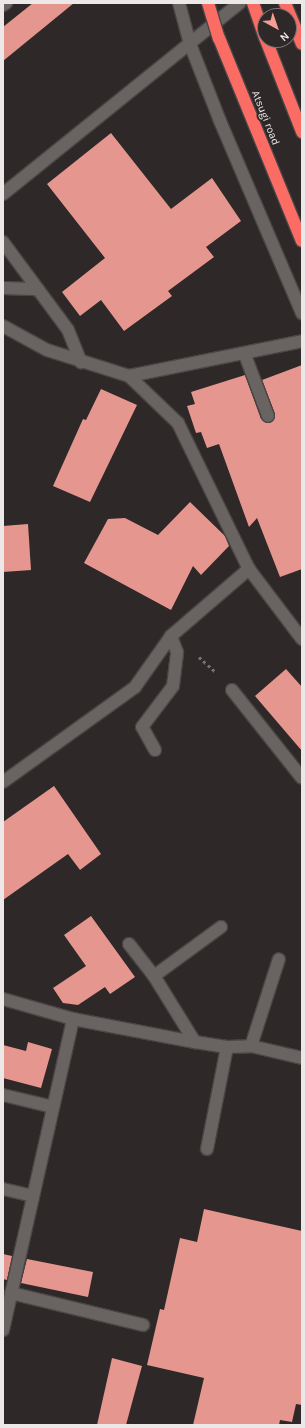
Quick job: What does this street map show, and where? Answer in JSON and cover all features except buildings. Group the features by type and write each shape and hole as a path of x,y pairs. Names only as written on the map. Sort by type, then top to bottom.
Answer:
{"highway":[{"name":"Atsugi road","path":"208,3 219,38 302,241"},
{"path":"253,3 257,15"},
{"path":"285,3 302,44"},
{"path":"269,48 302,132"}],"street":[{"path":"179,3 190,44 222,128 302,313"},
{"path":"3,194 240,3"},
{"path":"3,242 68,330 81,363"},
{"path":"3,288 38,289"},
{"path":"3,326 47,350 81,363 129,376 245,355 302,341"},
{"path":"245,355 268,416"},
{"path":"129,376 178,423 249,569 302,639"},
{"path":"3,782 136,687 171,636 249,569"},
{"path":"155,750 142,727 173,686 177,652 171,636"},
{"path":"232,690 302,778"},
{"path":"154,976 221,927"},
{"path":"129,944 154,976 195,1042"},
{"path":"251,1046 279,959"},
{"path":"3,999 73,1019 227,1047 251,1046 302,1058"},
{"path":"3,1330 73,1019"},
{"path":"207,1150 227,1047"},
{"path":"3,1094 53,1107"},
{"path":"3,1189 33,1196"},
{"path":"11,1293 143,1325"}],"path":[{"path":"177,652 201,657 232,690"}]}
